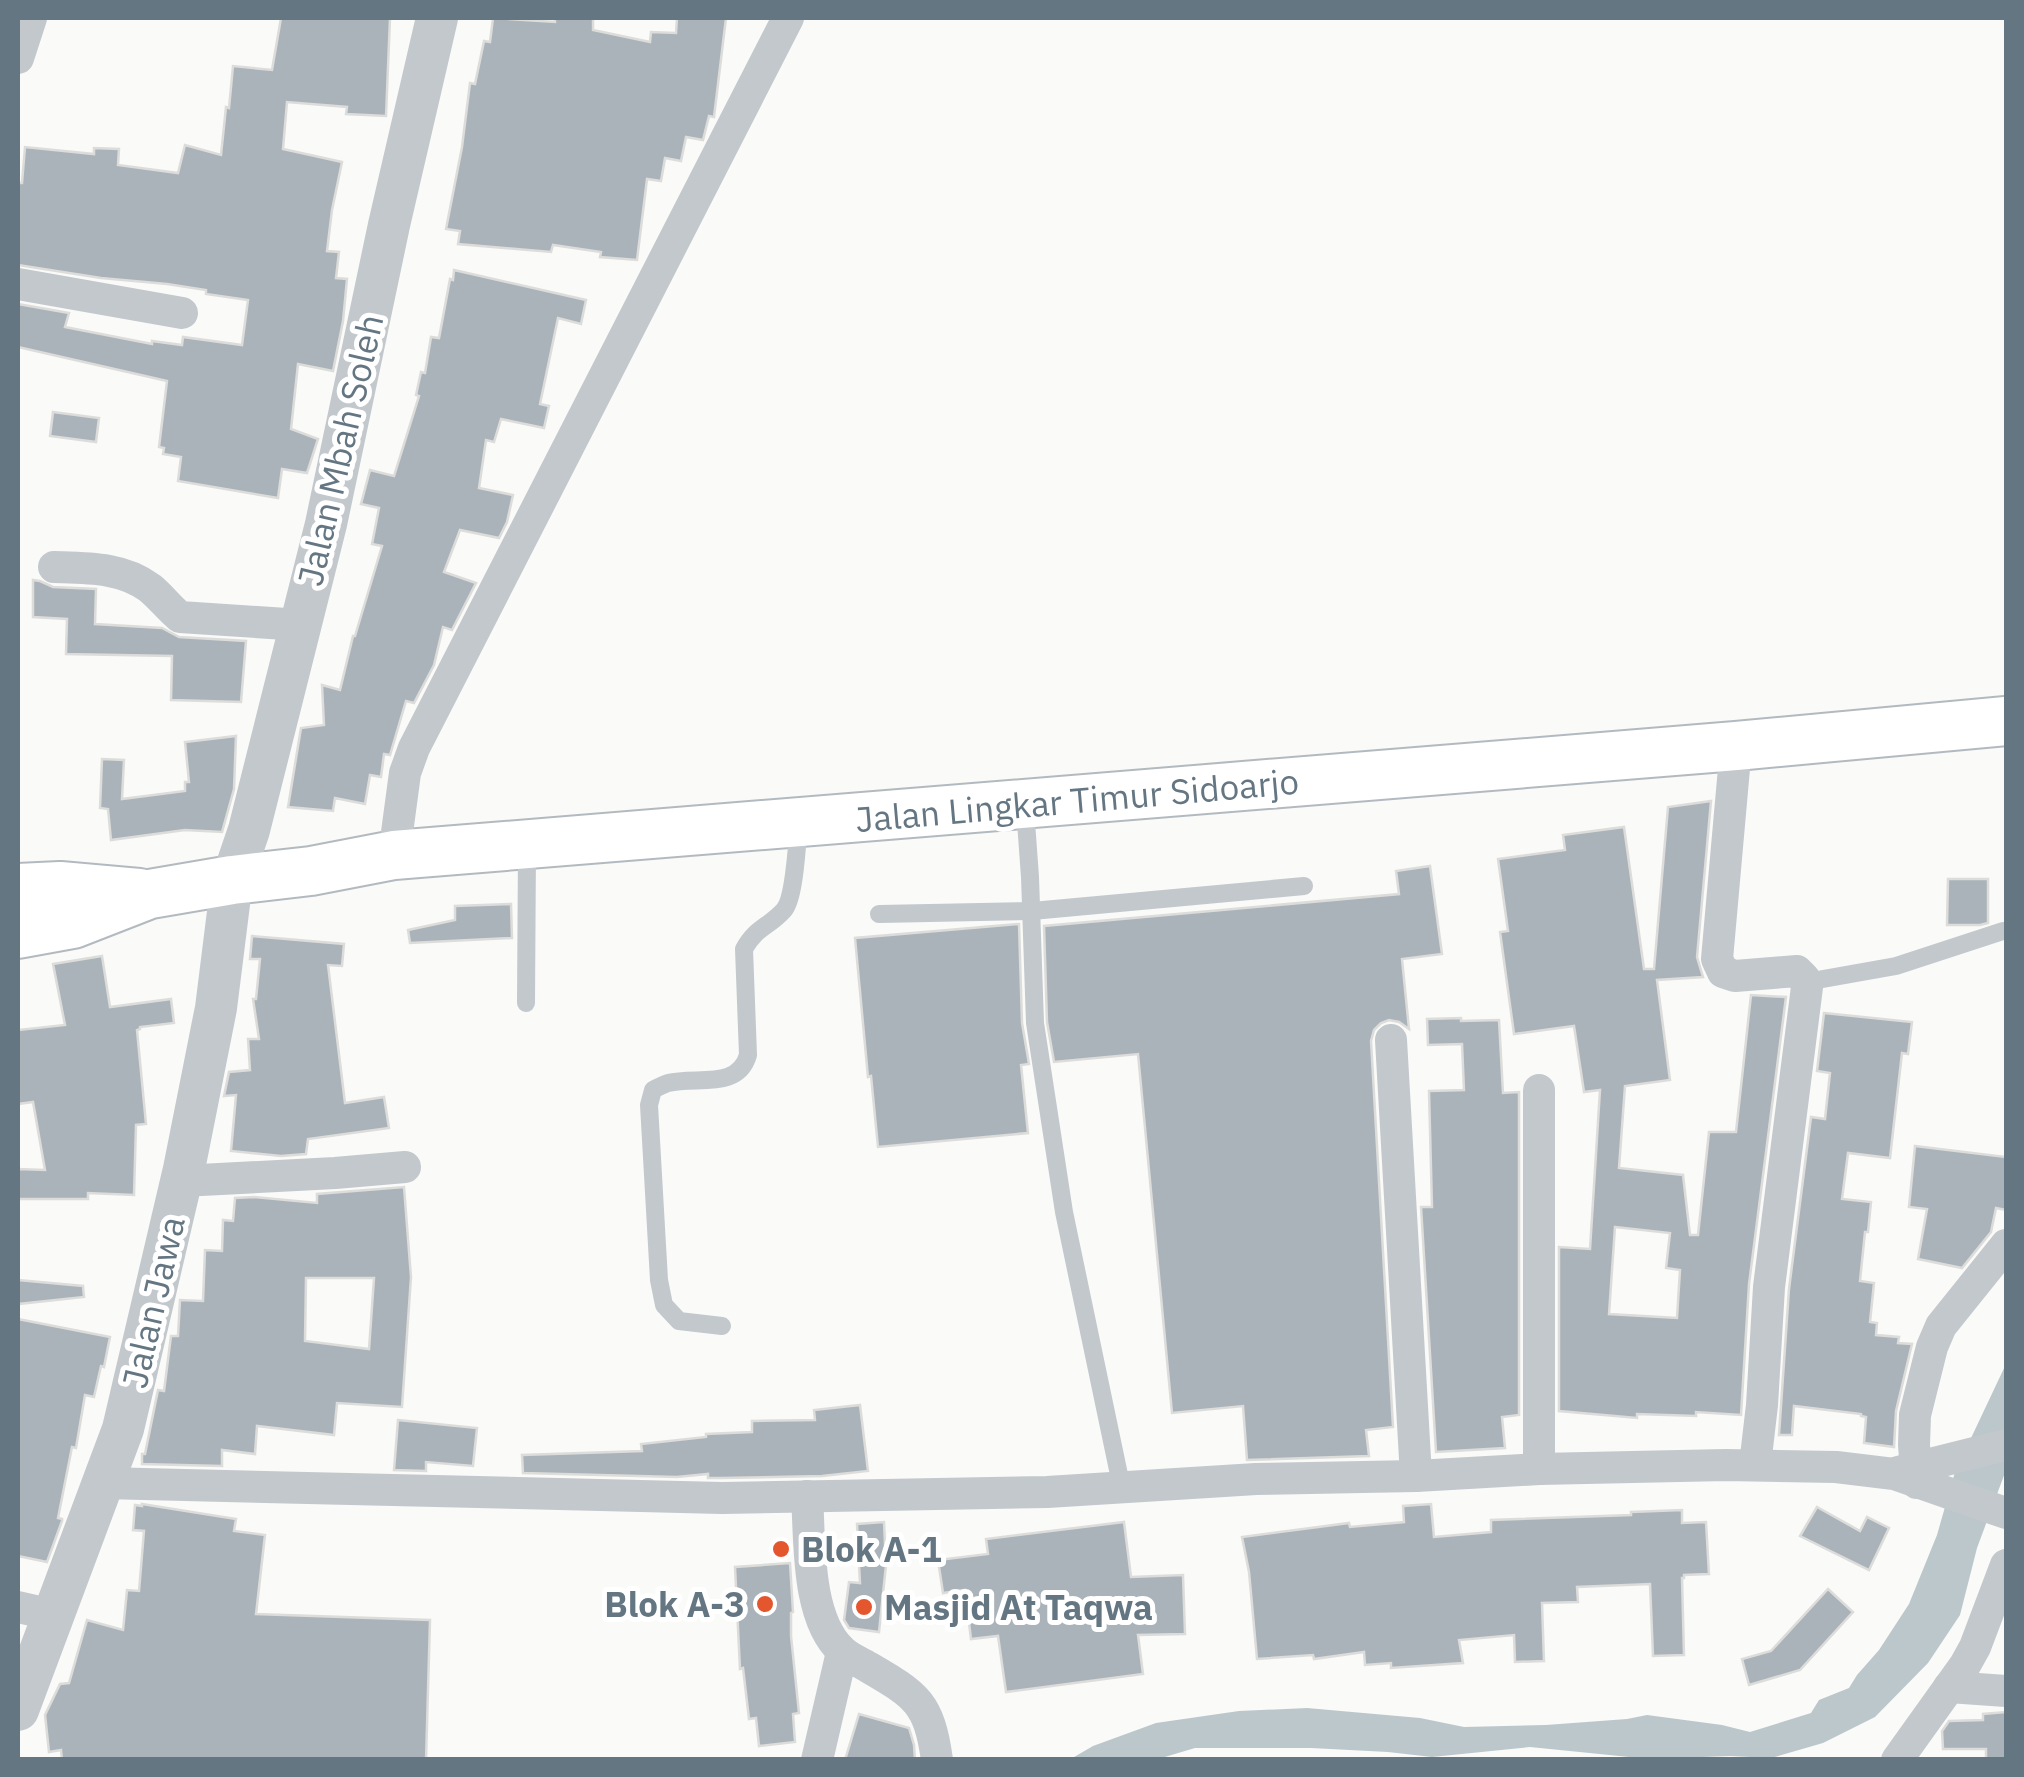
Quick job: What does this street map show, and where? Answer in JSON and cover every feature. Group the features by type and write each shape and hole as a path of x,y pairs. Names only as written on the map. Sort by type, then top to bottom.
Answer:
{"main road":[{"name":"Jalan Lingkar Timur Sidoarjo","path":"150,894 394,855 2006,721"},
{"path":"18,888 60,886 150,894"},
{"path":"18,934 72,924 150,894"}],"street":[{"path":"18,58 31,18"},
{"name":"Jalan Mbah Soleh","path":"232,880 249,830 326,524 437,18"},
{"path":"394,855 405,773 414,748 788,18"},
{"path":"18,284 182,313"},
{"path":"54,566 119,572 135,578 180,617 301,625"},
{"path":"1736,746 1717,959 1728,975 1797,971 1806,982 1769,1287 1755,1465"},
{"name":"Jalan Jawa","path":"18,1710 35,1611 114,1455 181,1181 216,1008 232,880"},
{"path":"1391,1040 1416,1476"},
{"path":"1539,1090 1539,1469"},
{"path":"181,1181 405,1167"},
{"path":"1917,1474 1915,1415 1941,1326 2006,1245"},
{"path":"1917,1474 2006,1445"},
{"path":"114,1455 722,1498 1046,1492 1256,1479 1539,1469 1836,1466 1917,1474 2003,1511"},
{"path":"807,1496 812,1583 829,1634 842,1652 908,1691 925,1710 937,1760"},
{"path":"1897,1760 1975,1646 2006,1565"},
{"path":"817,1760 842,1652"},
{"path":"1950,1687 2006,1691"}],"lane":[{"path":"1024,804 1035,1023 1061,1193 1122,1488"},
{"path":"722,1326 679,1321 664,1305 648,1105 653,1090 668,1083 732,1077 745,1067 748,1056 744,950 752,936 787,908 799,822"},
{"path":"526,1003 528,846"},
{"path":"879,914 1032,911 1304,886"},
{"path":"1806,982 1896,966 2003,931"}],"shaded area":[{"path":"2006,1364 2006,1470 1977,1548 1960,1615 1928,1663 1875,1717 1823,1743 1771,1758 1649,1759 1530,1747 1432,1757 1311,1748 1195,1748 1158,1759 1069,1760 1093,1746 1156,1723 1239,1711 1307,1708 1420,1718 1464,1727 1546,1725 1647,1715 1750,1732 1811,1713 1819,1700 1849,1688 1909,1604 1937,1535 1955,1472"}],"building":[{"path":"281,18 390,18 386,116 346,114 347,107 287,102 283,149 342,162 327,251 339,252 336,278 347,279 333,371 298,364 291,429 318,439 307,473 282,469 278,498 178,481 181,457 163,454 164,448 159,447 167,381 18,347 18,304 69,313 65,327 152,344 182,345 183,337 242,345 248,300 167,284 18,265 18,183 22,183 25,147 94,154 94,148 119,149 118,165 178,173 185,145 221,155 233,66 272,70"},
{"path":"493,18 555,22 555,18 593,18 593,30 650,42 651,32 676,33 677,18 726,18 714,117 709,116 703,140 686,137 681,161 665,158 661,181 647,179 637,260 600,257 601,252 553,245 551,252 458,244 460,231 446,229 470,83 475,84 484,41 490,42"},
{"path":"454,270 586,300 581,324 558,318 540,404 549,406 544,428 501,419 494,442 486,440 479,488 513,495 507,522 499,538 460,530 444,572 476,583 452,630 443,627 434,665 414,703 406,701 390,755 384,754 381,777 370,775 365,804 335,798 333,811 288,807 301,728 324,725 322,685 340,690 382,546 372,544 379,508 361,504 370,470 394,476 419,396 416,395 421,372 425,373 431,337 439,338"},
{"path":"53,412 99,418 96,442 50,436"},
{"path":"33,580 53,587 96,589 95,624 162,628 179,637 246,641 241,702 171,700 172,656 66,654 67,619 33,617"},
{"path":"236,736 234,789 222,832 185,830 111,840 108,809 100,808 102,759 124,760 122,799 185,791 185,782 189,782 185,742"},
{"path":"1711,801 1697,957 1703,977 1657,980 1670,1080 1625,1086 1619,1168 1683,1175 1690,1235 1698,1235 1709,1132 1736,1132 1751,995 1786,997 1749,1284 1741,1415 1696,1412 1696,1416 1637,1414 1637,1418 1559,1411 1559,1247 1590,1249 1600,1090 1584,1092 1574,1026 1514,1034 1500,932 1508,931 1498,859 1565,850 1563,835 1624,827 1644,969 1654,969 1668,807","holes":["1615,1227 1670,1233 1666,1268 1680,1270 1677,1318 1609,1314"]},
{"path":"1430,866 1442,954 1402,959 1409,1029 1389,1020 1374,1030 1371,1041 1393,1427 1366,1430 1369,1456 1247,1460 1243,1406 1172,1413 1138,1054 1054,1062 1047,1022 1044,926 1399,894 1396,871"},
{"path":"1948,879 1988,879 1988,923 1947,925"},
{"path":"511,904 512,938 410,943 408,930 455,920 455,906"},
{"path":"1019,924 1022,1023 1029,1064 1021,1065 1028,1133 878,1147 855,938"},
{"path":"252,936 344,944 342,966 328,965 345,1103 384,1097 389,1128 308,1139 306,1154 231,1151 236,1095 224,1096 229,1072 250,1070 248,1039 259,1039 253,999 260,959 250,959"},
{"path":"102,956 110,1007 171,999 174,1023 137,1030 146,1124 136,1125 134,1195 88,1193 88,1199 18,1199 18,1169 45,1170 33,1102 18,1104 18,1030 65,1025 53,964"},
{"path":"1824,1013 1912,1022 1908,1054 1902,1053 1890,1158 1848,1153 1842,1199 1871,1202 1860,1281 1874,1283 1870,1322 1877,1323 1876,1335 1899,1337 1898,1343 1912,1344 1896,1411 1894,1447 1864,1443 1866,1417 1861,1414 1794,1406 1792,1435 1779,1435 1789,1289 1811,1117 1825,1119 1830,1073 1817,1071"},
{"path":"1427,1019 1499,1020 1503,1093 1519,1092 1519,1415 1502,1417 1505,1448 1436,1452 1421,1207 1432,1207 1429,1091 1464,1090 1462,1044 1428,1045"},
{"path":"1915,1146 2006,1157 2006,1210 1996,1208 1991,1232 1962,1268 1918,1259 1927,1209 1909,1207"},
{"path":"404,1187 411,1277 402,1407 337,1403 334,1435 257,1426 255,1454 222,1450 222,1466 142,1464 158,1390 164,1391 171,1336 178,1336 180,1300 203,1301 205,1250 222,1251 223,1220 233,1221 235,1198 317,1203 317,1194","holes":["306,1278 374,1278 369,1349 305,1341"]},
{"path":"18,1280 83,1286 84,1297 18,1304"},
{"path":"18,1319 110,1337 94,1397 85,1395 58,1518 62,1521 47,1562 18,1556"},
{"path":"860,1405 868,1471 722,1478 708,1478 708,1474 677,1477 523,1473 522,1455 642,1451 641,1444 752,1432 752,1421 815,1420 814,1410"},
{"path":"398,1420 477,1428 473,1466 426,1462 426,1471 394,1470"},
{"path":"1431,1504 1434,1537 1491,1532 1491,1520 1631,1512 1682,1510 1682,1523 1706,1522 1709,1574 1682,1578 1684,1655 1653,1656 1650,1584 1577,1587 1578,1602 1542,1603 1544,1661 1515,1662 1514,1635 1459,1640 1463,1663 1391,1668 1391,1663 1365,1665 1364,1652 1314,1659 1313,1655 1257,1659 1242,1537 1349,1523 1350,1527 1404,1522 1403,1506"},
{"path":"135,1505 236,1519 234,1531 265,1535 256,1614 430,1620 426,1760 62,1760 61,1750 49,1752 45,1715 60,1684 69,1683 87,1620 123,1630 127,1590 139,1591 144,1531 133,1530"},
{"path":"1817,1507 1860,1531 1867,1517 1889,1528 1869,1570 1800,1536"},
{"path":"884,1522 886,1565 879,1632 849,1628 844,1620 849,1582 860,1583 857,1524"},
{"path":"1124,1522 1131,1577 1183,1575 1185,1634 1138,1635 1143,1674 1006,1692 998,1636 971,1639 965,1590 943,1593 938,1560 988,1554 986,1539"},
{"path":"790,1563 791,1636 799,1713 793,1714 795,1742 759,1746 756,1718 749,1719 743,1668 740,1669 735,1567"},
{"path":"1828,1589 1853,1612 1800,1670 1749,1685 1742,1659 1771,1651"},
{"path":"2006,1712 2006,1760 1986,1760 1986,1749 1943,1749 1942,1731 1949,1721 1983,1720 1983,1714"},
{"path":"859,1714 909,1728 915,1760 845,1760"}],"place":[{"name":"Blok A-1","path":"781,1549"},
{"name":"Blok A-3","path":"765,1604"},
{"name":"Masjid At Taqwa","path":"864,1607"}]}
